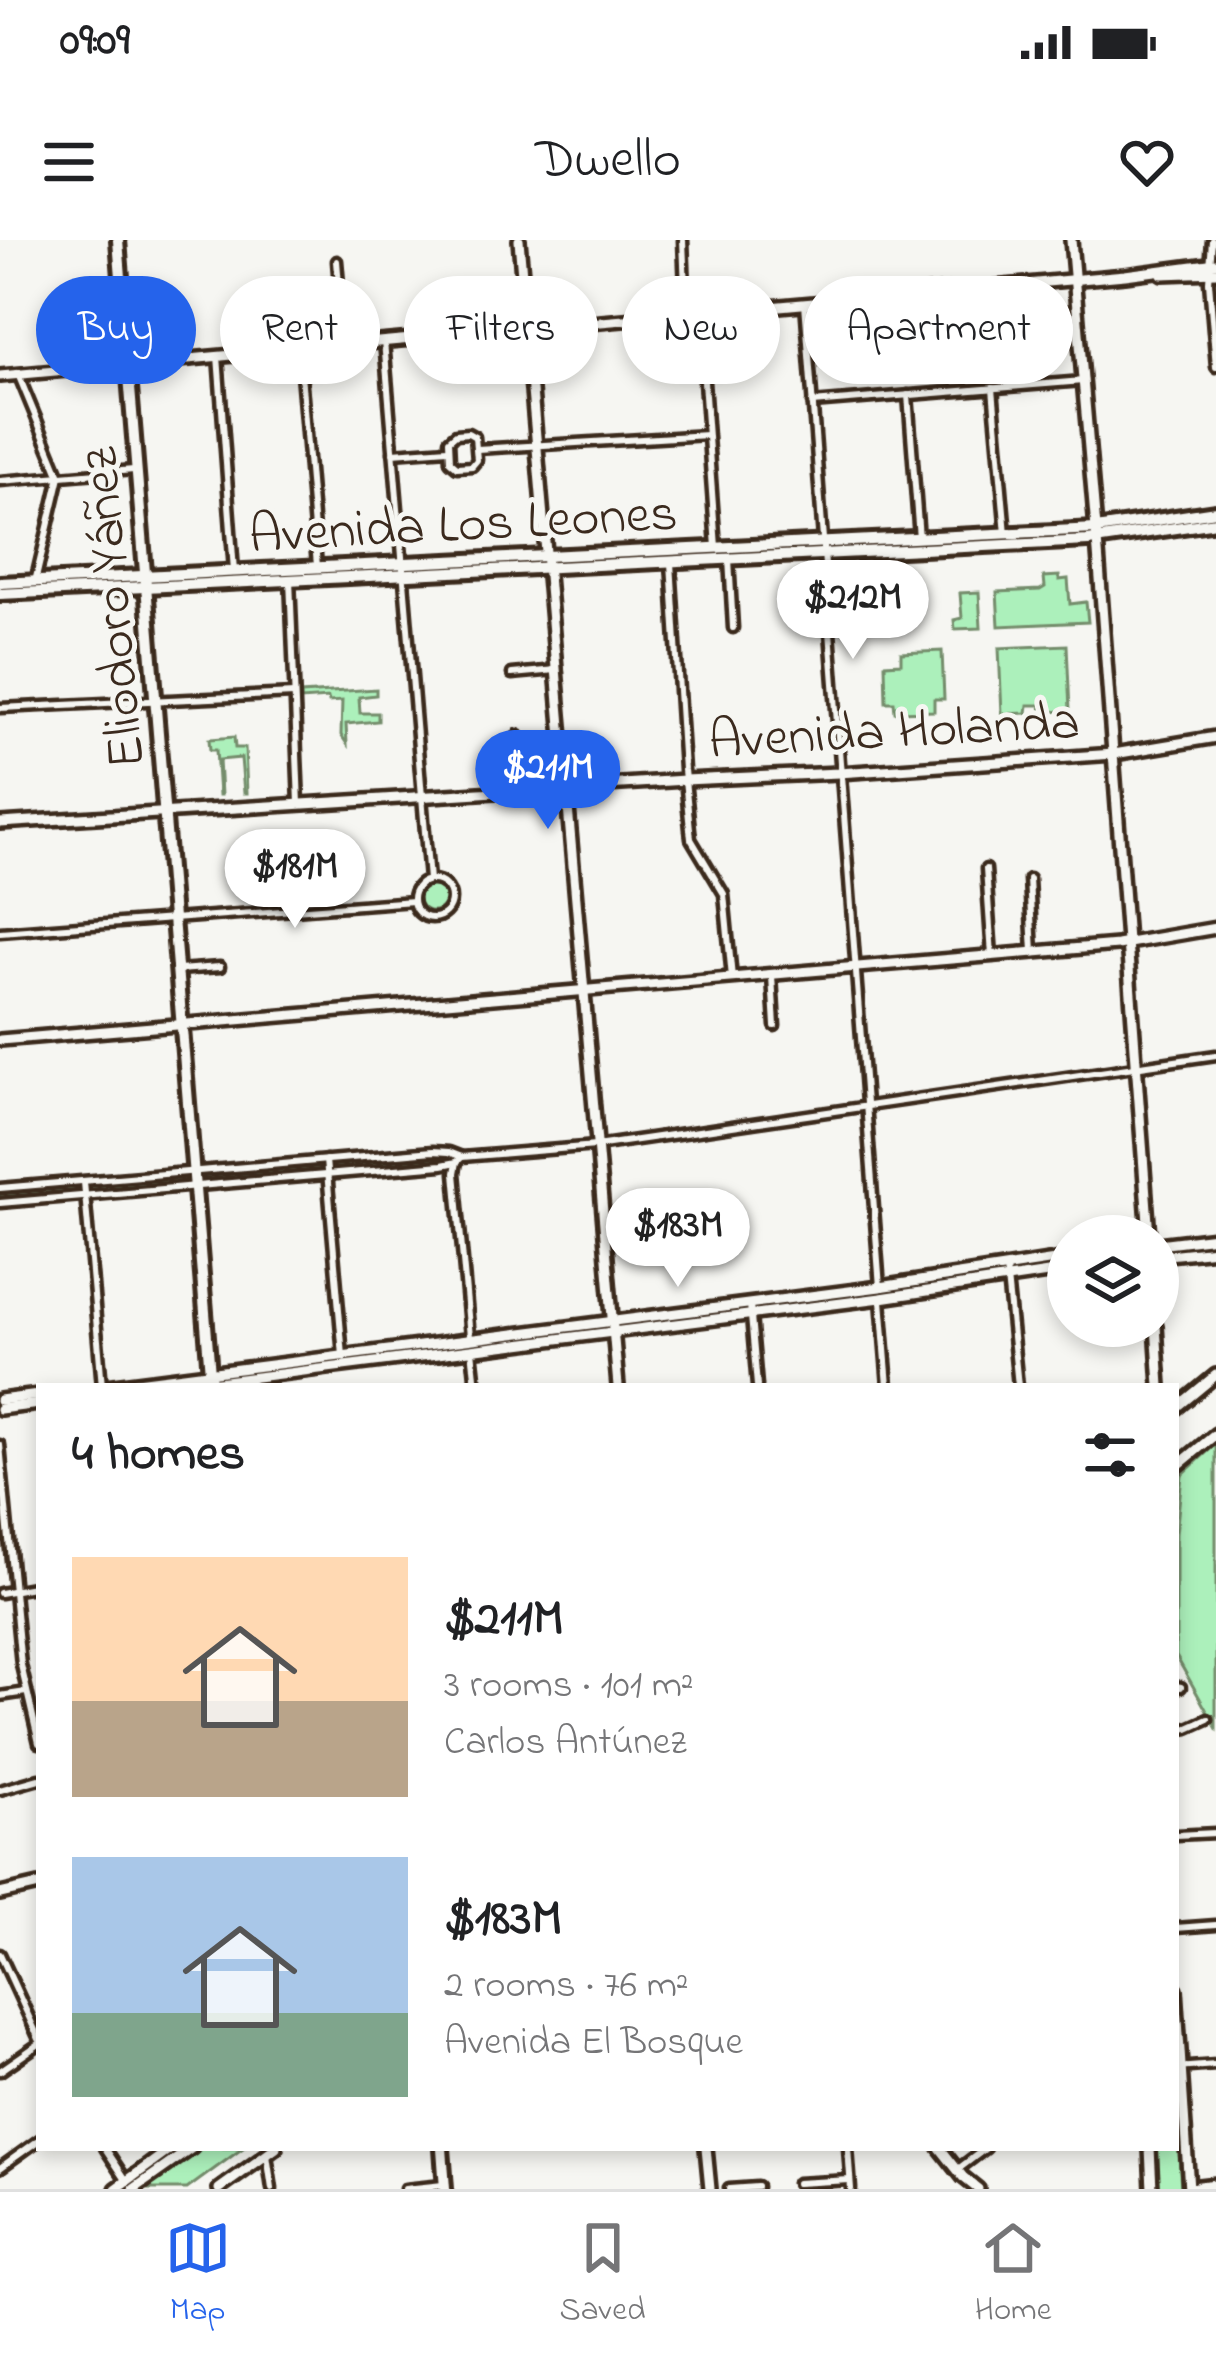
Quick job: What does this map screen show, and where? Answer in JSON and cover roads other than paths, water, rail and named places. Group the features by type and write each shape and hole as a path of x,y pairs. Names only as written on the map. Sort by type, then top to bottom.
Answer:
{"main road":[{"name":"Eliodoro Yáñez","path":"118,240 121,276"},
{"name":"Eliodoro Yáñez","path":"131,384 210,1380"},
{"name":"Avenida Los Leones","path":"548,562 671,563 919,538 1097,535 1216,511"},
{"name":"Avenida Los Leones","path":"0,583 290,580 716,548 1097,535 1216,522"},
{"name":"Avenida Los Leones","path":"0,594 234,571 317,566 402,569"},
{"path":"442,2151 445,2187"}],"street":[{"path":"519,240 522,276"},
{"path":"682,240 684,276"},
{"path":"1071,240 1148,1215"},
{"path":"1212,240 1216,367"},
{"path":"337,261 338,276"},
{"path":"1075,280 1213,267"},
{"path":"380,341 404,339"},
{"path":"384,341 429,880"},
{"path":"196,358 218,356 234,571"},
{"path":"0,376 36,372"},
{"path":"18,374 60,476 35,582"},
{"path":"812,403 1083,381"},
{"path":"302,384 317,566"},
{"path":"532,384 618,1383"},
{"path":"704,384 716,548"},
{"path":"811,384 888,1383"},
{"path":"993,388 1006,534"},
{"path":"908,395 919,538"},
{"path":"477,449 708,435"},
{"path":"451,436 475,436 476,464 457,467 449,461 448,449 451,436"},
{"path":"393,453 448,449"},
{"path":"0,481 137,469"},
{"path":"729,559 733,628"},
{"path":"671,563 692,839 724,894 732,977"},
{"path":"290,580 299,805"},
{"path":"512,674 557,670"},
{"path":"0,708 294,694"},
{"path":"518,735 522,791"},
{"name":"Avenida Holanda","path":"0,823 1114,754 1216,737"},
{"path":"986,869 992,956"},
{"path":"1029,879 1033,952"},
{"path":"429,880 442,882 450,892 447,910 437,917 424,916 413,901 419,885 429,880"},
{"path":"0,932 413,901"},
{"path":"0,1040 1128,944 1216,928"},
{"path":"178,970 220,967"},
{"path":"771,974 776,1026"},
{"path":"0,1204 328,1176 596,1146 1216,1054"},
{"path":"0,1188 439,1150 460,1159"},
{"path":"460,1159 454,1173 476,1383"},
{"path":"326,1160 343,1360"},
{"path":"84,1182 104,1383"},
{"path":"1179,1242 1216,1238"},
{"path":"1179,1254 1216,1250"},
{"path":"157,1383 880,1293 1047,1263"},
{"path":"1006,1273 1047,1271"},
{"path":"1006,1273 1018,1383"},
{"path":"750,1309 758,1383"},
{"path":"1157,1347 1160,1383"},
{"path":"1179,1406 1216,1376"},
{"path":"0,1405 36,1396"},
{"path":"0,1405 36,1404"},
{"path":"1179,1465 1216,1434"},
{"path":"0,1445 13,1590 36,1731"},
{"path":"0,1593 36,1586"},
{"path":"0,1696 26,1692"},
{"path":"1179,1730 1208,1718"},
{"path":"0,1790 36,1780"},
{"path":"1179,1834 1216,1833"},
{"path":"0,1894 36,1887"},
{"path":"1179,1928 1216,1925"},
{"path":"0,1954 36,2035"},
{"path":"0,2072 36,2044"},
{"path":"1216,2065 1179,2067 1191,2189 1216,2184"},
{"path":"0,2168 36,2142"},
{"path":"107,2151 131,2186"},
{"path":"131,2186 169,2151"},
{"path":"116,2189 131,2186 187,2151"},
{"path":"219,2189 272,2151"},
{"path":"272,2151 272,2189"},
{"path":"706,2151 710,2189"},
{"path":"797,2183 850,2185 848,2151"},
{"path":"942,2151 978,2189"},
{"path":"957,2170 982,2151"},
{"path":"1150,2151 1152,2189"},
{"path":"405,2189 445,2187"},
{"path":"729,2189 757,2187"}]}
